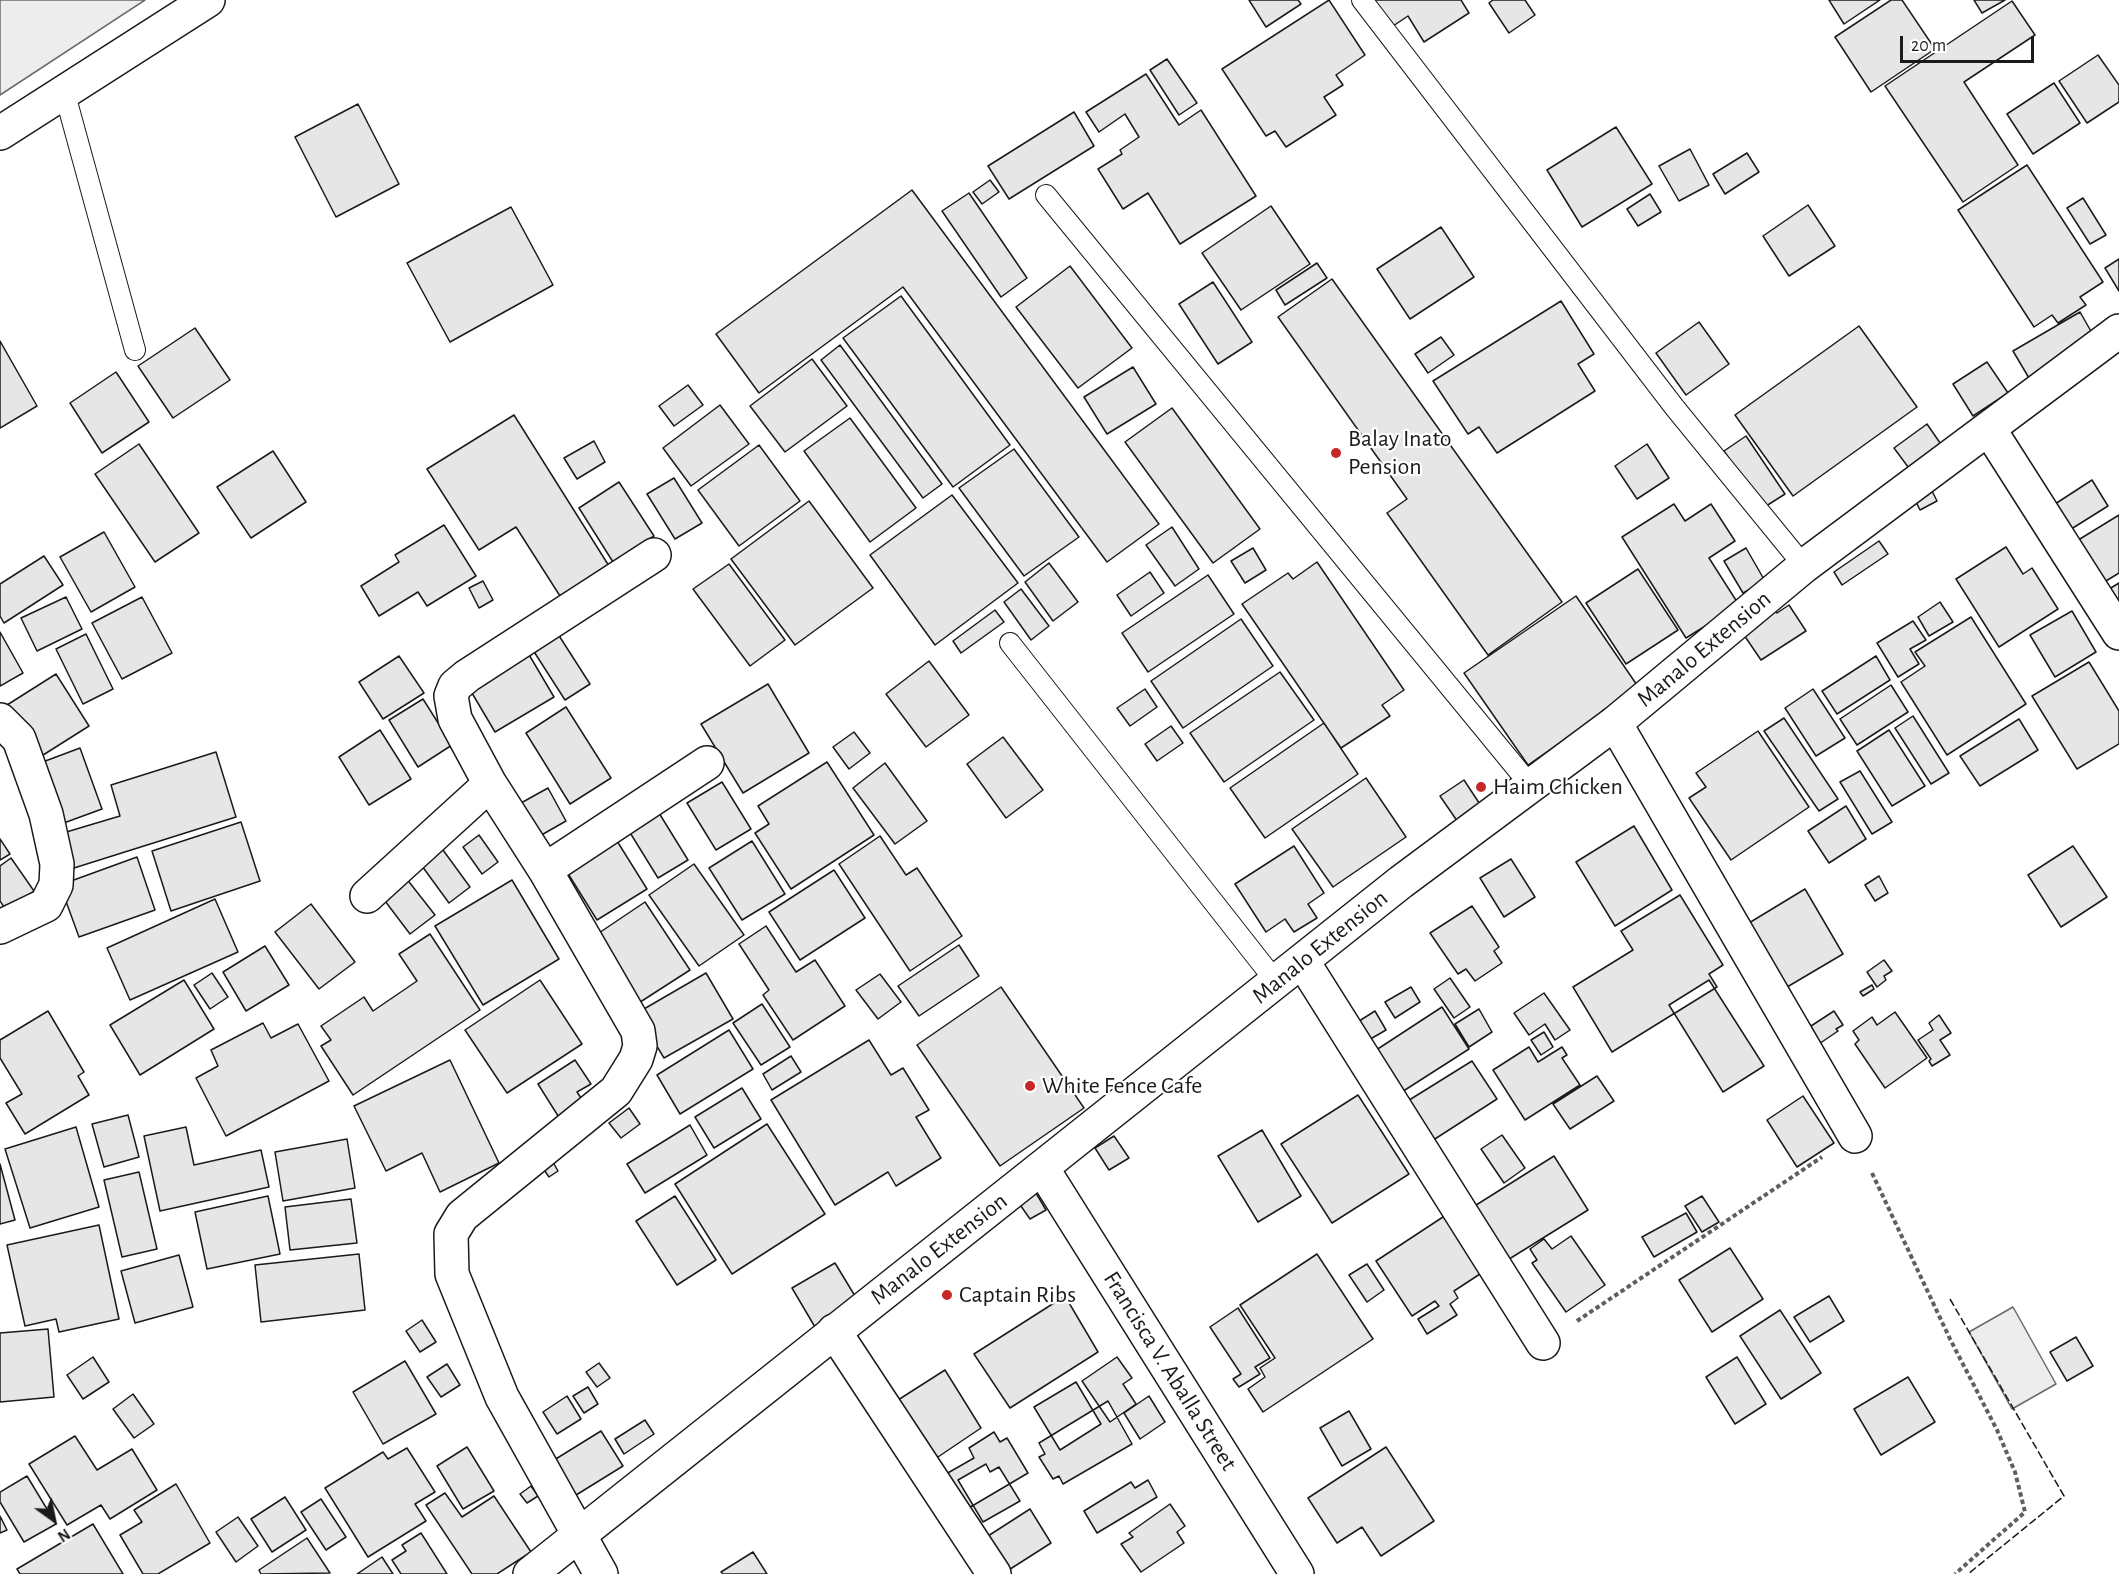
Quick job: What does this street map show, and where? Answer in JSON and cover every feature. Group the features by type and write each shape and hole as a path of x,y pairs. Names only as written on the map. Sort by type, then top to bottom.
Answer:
{"street":[{"path":"0,133 208,0"},
{"name":"Manalo Extension","path":"530,1574 834,1331 1277,983 1401,882 1614,723 1804,566 2119,332"},
{"path":"1989,429 2119,633"},
{"path":"601,1574 502,1397 452,1274 451,1234 462,1215 616,1091 628,1073 640,1046 638,1031 545,870 490,784 455,719 451,696 456,686 467,676 654,555"},
{"path":"0,720 19,739 46,814 57,864 57,885 46,904 0,927"},
{"path":"1614,723 1855,1136"},
{"path":"545,870 707,763"},
{"path":"367,896 490,784"},
{"path":"1303,962 1544,1343"},
{"name":"Francisca V. Aballa Street","path":"1042,1168 1297,1574"},
{"path":"834,1331 994,1574"}],"lane":[{"path":"1362,0 1675,408 1804,566"},
{"path":"64,91 135,350"},
{"path":"1046,195 1531,786"},
{"path":"1010,643 1277,983"}],"path":[{"path":"1544,1343 1855,1136 1950,1339 1997,1430 2015,1472 2025,1512 1955,1574"}],"shaded area":[{"path":"0,0 145,0 0,95"},
{"path":"2013,1307 2056,1384 2012,1409 1969,1332"}],"building":[{"path":"1249,0 1298,0 1301,4 1266,27"},
{"path":"1329,0 1365,55 1336,75 1343,85 1324,97 1336,115 1286,147 1275,131 1266,136 1222,69"},
{"path":"1372,0 1461,0 1469,13 1424,42 1408,16 1390,28"},
{"path":"1493,0 1525,0 1535,15 1509,33 1489,3"},
{"path":"1829,0 1880,0 1844,24"},
{"path":"1891,0 1902,0 1935,49 1871,92 1835,37"},
{"path":"1974,0 2005,0 1982,13"},
{"path":"2012,1 2035,35 1964,82 2018,165 1963,202 1885,86"},
{"path":"2098,55 2119,85 2119,102 2087,123 2059,81"},
{"path":"1167,59 1197,103 1179,115 1150,70"},
{"path":"1146,74 1179,125 1201,110 1256,196 1180,244 1148,193 1123,209 1098,169 1122,154 1120,150 1139,137 1125,114 1099,132 1086,112"},
{"path":"2054,83 2080,123 2033,154 2007,114"},
{"path":"358,104 399,184 336,217 295,137"},
{"path":"1074,112 1094,146 1009,199 988,166"},
{"path":"1616,127 1652,184 1582,227 1547,170"},
{"path":"1690,149 1709,185 1679,201 1659,166"},
{"path":"1747,153 1759,172 1725,194 1713,174"},
{"path":"2027,165 2103,282 2080,297 2086,305 2058,323 2052,315 2034,327 1958,210"},
{"path":"990,180 999,192 982,204 973,192"},
{"path":"912,190 1159,524 1107,562 903,287 759,393 716,334"},
{"path":"969,193 1027,278 1001,297 942,211"},
{"path":"1650,194 1661,212 1638,226 1627,209"},
{"path":"2083,198 2106,235 2090,244 2067,208"},
{"path":"1808,205 1835,246 1789,276 1763,236"},
{"path":"1271,206 1310,264 1241,310 1202,253"},
{"path":"511,207 553,285 450,342 407,263"},
{"path":"1441,227 1474,277 1410,319 1377,269"},
{"path":"2119,259 2119,291 2105,268"},
{"path":"1317,263 1327,278 1285,305 1276,290"},
{"path":"1070,266 1132,348 1078,388 1016,307"},
{"path":"1332,279 1562,602 1488,655 1387,513 1407,499 1278,317"},
{"path":"1213,282 1252,342 1218,364 1179,304"},
{"path":"901,296 1010,445 953,487 843,338"},
{"path":"1561,301 1594,354 1578,364 1595,391 1497,453 1479,427 1468,434 1433,381"},
{"path":"2080,312 2096,340 2029,378 2013,351"},
{"path":"1699,322 1729,364 1686,395 1656,353"},
{"path":"1859,326 1917,407 1793,496 1735,415"},
{"path":"195,328 230,380 173,418 138,366"},
{"path":"1441,337 1454,355 1428,373 1415,354"},
{"path":"0,341 37,406 0,428"},
{"path":"840,345 942,484 923,498 821,360"},
{"path":"812,359 847,406 785,452 750,406"},
{"path":"1987,362 2008,393 1973,416 1953,384"},
{"path":"1133,367 1156,404 1107,434 1084,397"},
{"path":"116,372 149,422 102,453 70,403"},
{"path":"688,385 703,405 674,426 659,406"},
{"path":"720,405 749,444 691,486 663,448"},
{"path":"1172,408 1260,529 1213,563 1125,442"},
{"path":"514,415 609,566 560,596 516,527 479,550 427,469"},
{"path":"850,418 916,508 870,542 804,451"},
{"path":"1927,424 1949,456 1917,479 1894,448"},
{"path":"1746,436 1785,494 1763,508 1724,451"},
{"path":"594,441 605,462 577,479 564,458"},
{"path":"139,444 199,533 155,562 95,474"},
{"path":"1647,444 1669,478 1637,499 1615,466"},
{"path":"759,445 800,501 739,546 698,490"},
{"path":"1014,449 1079,537 1024,576 959,488"},
{"path":"273,451 306,502 251,538 217,487"},
{"path":"674,478 702,523 675,539 647,494"},
{"path":"2092,480 2108,506 2068,531 2052,506"},
{"path":"619,482 654,536 613,562 579,508"},
{"path":"1931,489 1937,501 1920,510 1914,498"},
{"path":"952,495 1018,583 935,645 870,555"},
{"path":"809,501 873,588 795,645 731,559"},
{"path":"1674,504 1685,521 1711,504 1735,541 1709,558 1739,605 1686,638 1622,537"},
{"path":"2119,515 2119,573 2101,584 2075,542"},
{"path":"444,525 476,576 427,606 418,592 379,616 361,586 399,562 395,555"},
{"path":"1172,527 1199,569 1175,586 1146,545"},
{"path":"104,532 135,587 91,612 60,557"},
{"path":"1879,541 1888,554 1842,585 1834,572"},
{"path":"2006,547 2023,574 2032,568 2058,609 1999,647 1956,579"},
{"path":"1253,548 1266,570 1245,583 1231,561"},
{"path":"1746,548 1765,581 1743,593 1724,561"},
{"path":"44,556 63,585 4,623 0,616 0,584"},
{"path":"1317,562 1404,690 1382,705 1390,716 1341,748 1242,604 1288,573 1293,579"},
{"path":"1049,563 1078,602 1053,621 1025,582"},
{"path":"729,564 785,640 750,666 693,589"},
{"path":"1638,569 1678,630 1626,664 1586,603"},
{"path":"1150,572 1164,593 1131,616 1117,595"},
{"path":"1208,575 1234,614 1148,672 1122,633"},
{"path":"483,581 493,600 479,608 469,588"},
{"path":"2119,583 2119,606 2106,591"},
{"path":"1021,589 1049,626 1031,640 1004,602"},
{"path":"1576,596 1639,688 1528,765 1464,673"},
{"path":"66,597 82,629 37,651 21,618"},
{"path":"142,597 172,653 122,679 92,623"},
{"path":"1940,602 1953,622 1929,636 1918,617"},
{"path":"1770,605 1777,613 1789,605 1806,631 1761,660 1744,635 1763,622 1757,614"},
{"path":"995,610 1004,622 961,653 953,641"},
{"path":"2072,611 2096,652 2055,677 2030,635"},
{"path":"1971,617 2026,704 1947,755 1901,682 1925,666 1915,652"},
{"path":"1241,619 1273,666 1183,728 1151,681"},
{"path":"1913,621 1926,640 1910,649 1919,664 1898,677 1877,643"},
{"path":"556,631 590,684 565,700 531,647"},
{"path":"0,632 23,673 0,686"},
{"path":"86,634 113,689 83,704 56,649"},
{"path":"528,653 554,697 495,732 469,688"},
{"path":"399,656 424,693 383,719 359,682"},
{"path":"1876,656 1890,680 1837,714 1822,691"},
{"path":"929,661 969,715 926,747 886,694"},
{"path":"2089,662 2119,711 2119,744 2077,769 2032,696"},
{"path":"1280,672 1314,720 1224,782 1190,733"},
{"path":"56,674 89,726 40,757 7,705"},
{"path":"768,684 809,753 743,793 701,724"},
{"path":"1891,685 1908,712 1857,745 1840,719"},
{"path":"1145,689 1157,707 1130,726 1117,708"},
{"path":"1813,689 1845,738 1816,756 1785,708"},
{"path":"423,699 452,745 418,767 389,720"},
{"path":"566,707 611,778 570,804 526,733"},
{"path":"1913,716 1949,773 1931,784 1895,728"},
{"path":"1784,718 1838,799 1819,811 1764,731"},
{"path":"2019,719 2038,750 1980,786 1960,756"},
{"path":"1324,723 1358,774 1265,838 1230,788"},
{"path":"1171,726 1183,743 1157,761 1145,744"},
{"path":"380,730 411,779 369,805 339,757"},
{"path":"1889,730 1925,786 1892,806 1857,751"},
{"path":"1758,731 1809,807 1731,860 1689,798 1706,787 1696,773"},
{"path":"854,732 870,753 849,769 833,747"},
{"path":"1003,737 1043,790 1006,818 967,764"},
{"path":"80,748 102,809 61,824 40,763"},
{"path":"216,752 236,817 74,868 63,833 120,816 111,785"},
{"path":"827,762 874,835 791,889 755,833 769,824 758,806"},
{"path":"885,763 927,821 895,844 853,788"},
{"path":"1860,771 1892,822 1872,834 1840,782"},
{"path":"1366,778 1406,837 1333,887 1292,829"},
{"path":"1464,780 1485,812 1462,828 1440,796"},
{"path":"722,782 751,829 716,850 687,803"},
{"path":"548,788 566,821 531,841 512,808"},
{"path":"1846,806 1866,839 1829,863 1808,831"},
{"path":"659,813 688,860 658,878 629,831"},
{"path":"241,822 260,881 171,911 152,851"},
{"path":"1634,826 1672,890 1615,926 1576,862"},
{"path":"479,835 498,862 482,874 463,847"},
{"path":"880,836 906,875 917,868 962,936 910,971 839,864"},
{"path":"0,839 10,854 0,860"},
{"path":"617,841 647,889 597,920 567,872"},
{"path":"752,841 785,894 742,920 709,868"},
{"path":"1294,846 1324,893 1308,904 1317,918 1294,932 1285,919 1266,932 1235,884"},
{"path":"2073,846 2107,897 2061,927 2028,875"},
{"path":"443,850 470,887 449,903 422,866"},
{"path":"137,857 155,910 79,937 60,885"},
{"path":"11,858 34,891 6,910 0,901 0,866"},
{"path":"1511,859 1535,897 1504,917 1480,878"},
{"path":"694,864 744,935 699,966 649,895"},
{"path":"834,870 865,918 800,960 769,912"},
{"path":"1879,876 1888,893 1875,901 1865,885"},
{"path":"406,878 435,915 410,934 382,897"},
{"path":"512,880 559,959 483,1005 435,926"},
{"path":"1805,889 1843,954 1782,990 1744,926"},
{"path":"1680,895 1723,965 1709,974 1717,987 1612,1052 1573,987 1633,950 1621,931"},
{"path":"215,899 238,952 130,1000 107,948"},
{"path":"645,902 690,970 634,1006 590,939"},
{"path":"311,904 355,962 319,989 275,932"},
{"path":"1472,906 1499,947 1494,951 1502,963 1475,981 1466,969 1458,974 1430,933"},
{"path":"766,926 796,972 815,960 845,1006 793,1040 763,995 769,990 739,944"},
{"path":"430,934 480,1010 353,1095 321,1046 331,1040 321,1026 364,997 373,1011 417,981 399,954"},
{"path":"959,945 979,976 919,1016 898,986"},
{"path":"265,946 289,985 246,1011 223,972"},
{"path":"1884,960 1892,971 1884,976 1886,980 1877,987 1867,972"},
{"path":"212,973 228,997 210,1009 194,985"},
{"path":"706,973 733,1019 664,1058 637,1013"},
{"path":"880,974 901,1002 878,1019 856,990"},
{"path":"1450,978 1470,1007 1454,1018 1434,989"},
{"path":"184,980 214,1029 140,1075 110,1025"},
{"path":"540,980 582,1044 507,1093 465,1030"},
{"path":"1709,980 1764,1066 1723,1092 1669,1005"},
{"path":"1872,985 1874,989 1863,996 1860,992"},
{"path":"1001,987 1084,1108 1000,1166 917,1045"},
{"path":"1411,987 1420,1002 1395,1018 1385,1002"},
{"path":"1544,993 1570,1030 1555,1040 1545,1024 1529,1035 1514,1013"},
{"path":"762,1004 790,1047 761,1065 733,1023"},
{"path":"1442,1007 1469,1049 1394,1097 1367,1056"},
{"path":"1479,1009 1492,1032 1469,1047 1455,1024"},
{"path":"48,1011 84,1072 78,1076 89,1095 25,1134 6,1103 22,1094 0,1058 0,1040"},
{"path":"1375,1011 1386,1030 1367,1041 1356,1023"},
{"path":"1834,1011 1843,1025 1816,1046 1813,1041 1817,1038 1811,1026"},
{"path":"1895,1012 1927,1058 1885,1088 1855,1044 1859,1040 1853,1031 1872,1017 1877,1025"},
{"path":"1939,1015 1951,1033 1940,1040 1950,1055 1932,1066 1929,1061 1931,1059 1918,1040 1933,1030 1929,1023"},
{"path":"263,1023 271,1038 298,1024 329,1081 226,1136 196,1078 218,1066 211,1050"},
{"path":"729,1030 753,1069 680,1114 657,1075"},
{"path":"1544,1032 1553,1047 1541,1055 1531,1040"},
{"path":"869,1040 891,1075 903,1068 929,1110 916,1117 941,1158 896,1186 888,1172 835,1205 771,1100"},
{"path":"1529,1047 1538,1062 1562,1047 1567,1055 1562,1058 1580,1085 1525,1120 1493,1070"},
{"path":"791,1056 801,1072 772,1090 763,1074"},
{"path":"450,1060 499,1163 440,1192 422,1153 386,1171 354,1106"},
{"path":"575,1060 591,1084 577,1092 585,1104 560,1119 538,1084"},
{"path":"1472,1061 1497,1099 1424,1146 1398,1107"},
{"path":"1597,1076 1614,1101 1570,1129 1553,1104"},
{"path":"742,1088 761,1119 714,1148 695,1117"},
{"path":"1358,1095 1409,1174 1332,1223 1281,1144"},
{"path":"1803,1096 1834,1143 1797,1167 1767,1120"},
{"path":"629,1108 640,1124 621,1138 609,1123"},
{"path":"128,1115 139,1157 104,1167 92,1124"},
{"path":"767,1124 825,1214 732,1274 675,1184"},
{"path":"690,1125 707,1155 645,1193 627,1164"},
{"path":"76,1127 99,1207 30,1228 5,1149"},
{"path":"186,1127 194,1165 261,1150 269,1187 160,1211 144,1136"},
{"path":"1262,1130 1301,1196 1258,1222 1218,1156"},
{"path":"1502,1135 1525,1168 1504,1183 1481,1149"},
{"path":"1114,1136 1129,1158 1109,1170 1095,1148"},
{"path":"347,1139 355,1188 283,1201 275,1152"},
{"path":"1554,1156 1588,1210 1506,1261 1473,1207"},
{"path":"550,1157 558,1171 549,1177 540,1164"},
{"path":"0,1164 15,1220 0,1224"},
{"path":"139,1172 157,1249 122,1257 104,1180"},
{"path":"1033,1188 1046,1210 1030,1219 1016,1199"},
{"path":"268,1196 280,1254 207,1269 195,1212"},
{"path":"675,1196 716,1260 677,1285 636,1221"},
{"path":"1702,1196 1719,1222 1702,1232 1685,1206"},
{"path":"351,1199 357,1243 290,1250 285,1207"},
{"path":"1686,1213 1697,1232 1654,1257 1642,1237"},
{"path":"1446,1215 1483,1272 1454,1291 1458,1298 1450,1304 1457,1315 1427,1334 1418,1319 1439,1306 1435,1301 1412,1316 1376,1261"},
{"path":"99,1225 119,1319 59,1332 56,1319 25,1326 7,1245"},
{"path":"1571,1236 1605,1285 1566,1312 1532,1263 1537,1260 1530,1249 1544,1239 1552,1249"},
{"path":"1730,1248 1763,1299 1712,1332 1679,1280"},
{"path":"359,1254 365,1310 261,1322 255,1265"},
{"path":"1317,1254 1373,1339 1263,1412 1248,1389 1265,1377 1260,1368 1275,1358 1240,1305"},
{"path":"179,1255 193,1307 135,1323 121,1271"},
{"path":"835,1263 858,1301 815,1327 792,1288"},
{"path":"1367,1264 1384,1290 1367,1302 1349,1275"},
{"path":"1065,1296 1098,1352 1010,1408 974,1354"},
{"path":"1829,1296 1844,1321 1810,1342 1794,1317"},
{"path":"1238,1308 1270,1358 1255,1367 1260,1374 1239,1387 1233,1379 1241,1374 1210,1327"},
{"path":"1780,1310 1821,1373 1781,1399 1740,1336"},
{"path":"422,1320 436,1342 420,1352 406,1331"},
{"path":"48,1329 54,1397 0,1402 0,1333"},
{"path":"2076,1337 2093,1366 2067,1381 2050,1352"},
{"path":"93,1357 109,1382 83,1399 67,1375"},
{"path":"1117,1357 1132,1378 1123,1384 1136,1404 1110,1422 1082,1381"},
{"path":"1737,1357 1766,1404 1735,1424 1706,1377"},
{"path":"405,1361 436,1414 383,1444 353,1392"},
{"path":"599,1363 610,1378 597,1387 586,1372"},
{"path":"447,1364 460,1385 441,1397 427,1377"},
{"path":"945,1370 981,1428 935,1459 898,1400"},
{"path":"1908,1377 1935,1422 1881,1455 1854,1409"},
{"path":"1076,1382 1101,1424 1060,1450 1034,1407"},
{"path":"588,1387 598,1404 584,1413 573,1396"},
{"path":"133,1394 154,1424 134,1438 113,1409"},
{"path":"567,1396 581,1419 557,1434 543,1412"},
{"path":"1149,1396 1165,1422 1140,1439 1124,1413"},
{"path":"1108,1401 1132,1444 1063,1484 1059,1476 1053,1479 1039,1457 1045,1454 1039,1443"},
{"path":"1349,1411 1371,1449 1342,1466 1320,1428"},
{"path":"645,1420 654,1434 624,1454 615,1439"},
{"path":"601,1431 623,1466 568,1500 546,1465"},
{"path":"994,1432 1000,1442 1007,1438 1028,1473 967,1509 946,1474 974,1458 969,1448"},
{"path":"75,1436 97,1470 132,1449 157,1490 110,1519 101,1505 67,1525 29,1464"},
{"path":"467,1447 494,1491 463,1509 437,1466"},
{"path":"1386,1447 1434,1521 1381,1556 1362,1527 1337,1543 1308,1498"},
{"path":"407,1448 435,1492 415,1504 426,1521 368,1557 325,1488 383,1452 388,1459"},
{"path":"986,1464 990,1472 999,1467 1020,1501 983,1522 958,1480"},
{"path":"27,1476 56,1524 24,1542 0,1502 0,1492"},
{"path":"1148,1480 1157,1497 1097,1533 1084,1511 1131,1482 1135,1488"},
{"path":"176,1484 210,1543 158,1574 143,1574 120,1535 142,1522 134,1510"},
{"path":"531,1486 538,1496 527,1503 520,1494"},
{"path":"445,1493 462,1517 494,1496 531,1552 497,1574 472,1574 426,1505"},
{"path":"285,1497 306,1530 272,1552 251,1519"},
{"path":"321,1499 346,1537 326,1550 301,1512"},
{"path":"1170,1504 1185,1526 1177,1532 1184,1543 1141,1572 1121,1544 1133,1537 1129,1533"},
{"path":"1030,1509 1051,1543 1004,1573 988,1536"},
{"path":"0,1516 7,1530 0,1533"},
{"path":"238,1517 258,1546 236,1562 216,1532"},
{"path":"93,1524 123,1574 20,1574 17,1569"},
{"path":"421,1533 447,1574 401,1574 392,1560 406,1551 402,1545"},
{"path":"307,1538 330,1573 261,1574 259,1570"},
{"path":"753,1552 767,1574 723,1574 721,1572"},
{"path":"382,1557 393,1574 357,1574"}],"fence":[{"path":"1950,1299 2064,1496 1968,1574"}],"place":[{"name":"Balay Inato Pension","path":"1336,453"},
{"name":"Haim Chicken","path":"1481,787"},
{"name":"White Fence Cafe","path":"1030,1086"},
{"name":"Captain Ribs","path":"947,1295"}]}
